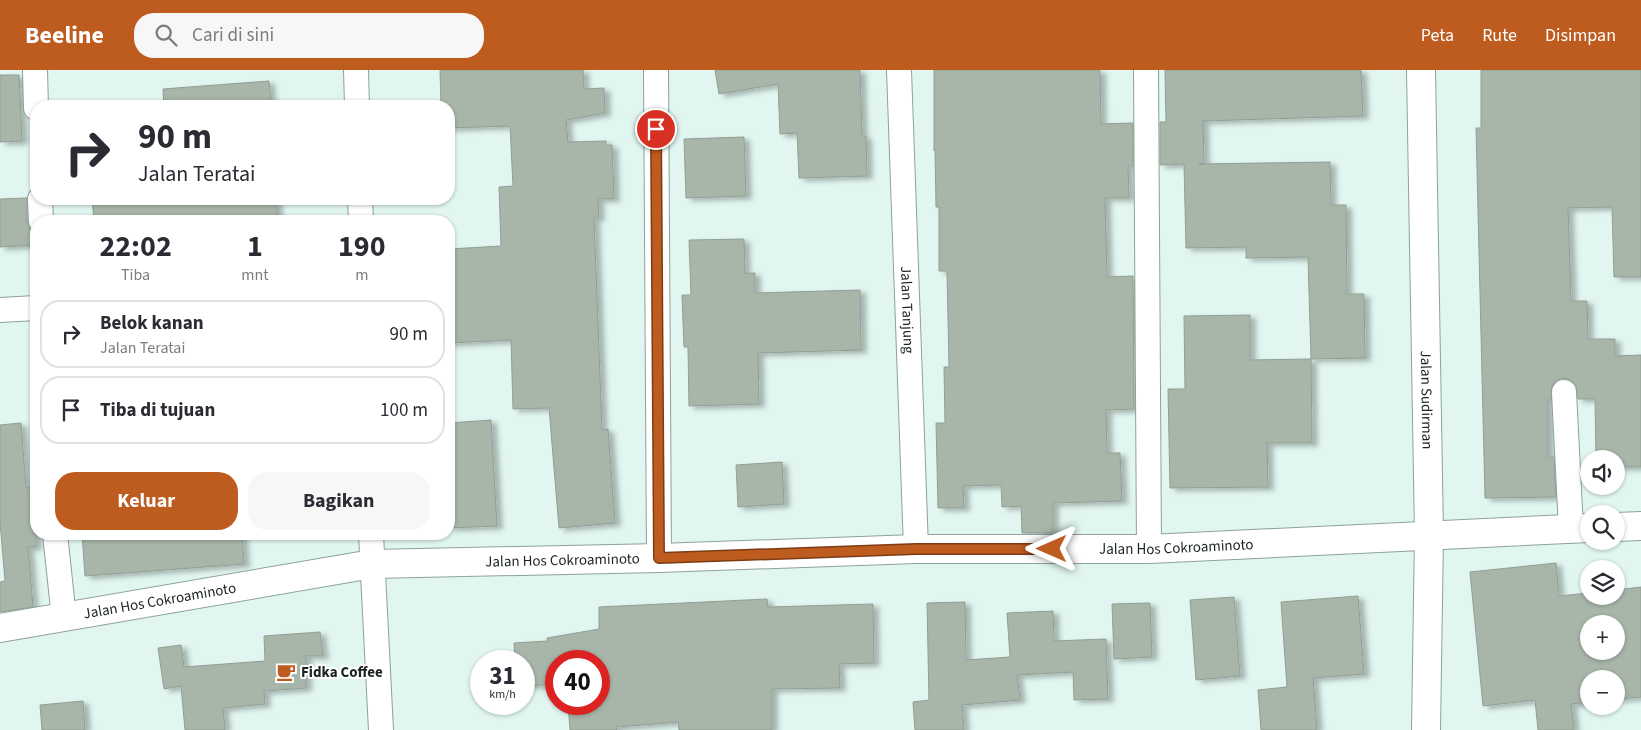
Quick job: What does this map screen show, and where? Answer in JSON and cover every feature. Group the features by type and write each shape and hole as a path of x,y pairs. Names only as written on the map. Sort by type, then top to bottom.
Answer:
{"street":[{"path":"35,70 36,100"},
{"path":"356,70 357,100"},
{"path":"656,70 659,558"},
{"name":"Jalan Tanjung","path":"899,70 916,549"},
{"path":"1146,70 1149,549"},
{"name":"Jalan Sudirman","path":"1421,70 1429,535 1426,730"},
{"path":"0,310 30,308"},
{"path":"1564,392 1580,529"},
{"path":"1625,527 1641,526"},
{"name":"Jalan Hos Cokroaminoto","path":"0,628 372,564 659,558 916,549 1149,549 1580,529"},
{"path":"56,540 64,618"},
{"path":"371,540 381,730"}],"building":[{"path":"440,70 583,70 584,89 604,88 605,113 566,120 568,142 606,141 606,145 612,145 614,199 598,199 599,218 594,218 602,430 608,429 615,523 559,528 549,408 513,409 511,340 455,343 455,249 501,246 499,187 513,186 510,126 455,128 455,100 441,100"},
{"path":"715,70 860,70 862,136 866,136 867,176 799,178 797,133 780,134 778,84 719,94"},
{"path":"934,70 1100,70 1101,124 1133,123 1133,166 1128,166 1129,198 1105,198 1107,277 1133,276 1134,409 1106,410 1107,453 1120,453 1122,501 1053,503 1053,533 1022,533 1021,506 1002,507 1001,485 963,486 964,508 938,508 936,423 945,423 944,367 949,367 947,271 939,271 939,207 936,207 934,151"},
{"path":"1165,70 1361,70 1363,116 1203,121 1204,164 1330,162 1331,205 1346,205 1347,294 1364,294 1365,358 1311,359 1308,257 1246,258 1246,247 1186,248 1184,164 1160,165 1160,122 1166,122"},
{"path":"1481,70 1641,70 1641,277 1614,277 1612,207 1568,208 1571,301 1587,301 1588,339 1615,339 1615,356 1641,355 1641,467 1625,467 1625,450 1596,450 1595,399 1578,399 1576,385 1571,380 1564,378 1557,380 1552,386 1551,400 1548,400 1548,457 1554,457 1556,497 1485,498 1476,128 1481,128"},
{"path":"0,75 19,75 22,141 0,142"},
{"path":"269,81 271,100 164,100 163,89"},
{"path":"744,137 746,196 686,198 684,139"},
{"path":"27,198 27,222 30,229 30,245 0,247 0,199"},
{"path":"93,205 277,205 277,215 93,215"},
{"path":"744,239 745,273 755,273 755,293 860,290 861,350 758,353 759,404 689,406 688,347 684,347 682,295 691,295 689,240"},
{"path":"1250,315 1250,360 1311,359 1312,443 1267,443 1268,487 1170,488 1168,389 1185,389 1184,316"},
{"path":"491,420 497,526 455,528 455,423"},
{"path":"21,423 26,488 30,488 30,540 36,540 36,547 28,547 33,607 0,612 0,582 5,581 0,522 0,425"},
{"path":"782,462 784,504 738,507 736,465"},
{"path":"82,540 242,540 244,564 85,576"},
{"path":"1556,563 1559,596 1580,594 1580,605 1625,605 1625,589 1641,587 1641,697 1625,698 1625,670 1580,670 1580,703 1571,704 1574,730 1538,730 1535,700 1483,706 1470,572"},
{"path":"1358,596 1364,674 1313,678 1317,730 1261,730 1258,690 1287,687 1281,602"},
{"path":"1234,597 1240,676 1196,680 1190,600"},
{"path":"767,599 768,607 873,604 874,663 839,664 840,688 772,689 772,730 679,730 678,722 616,727 617,730 570,730 569,715 610,715 610,650 545,650 545,685 535,685 535,650 514,650 514,643 547,641 547,638 599,629 599,607"},
{"path":"965,602 966,660 1010,657 1007,613 1053,611 1054,641 1106,639 1108,699 1074,700 1073,672 1017,675 1020,700 962,705 964,730 915,730 913,702 929,700 927,603"},
{"path":"1150,603 1152,657 1114,659 1112,604"},
{"path":"320,632 323,656 306,656 306,688 264,691 265,704 223,708 225,730 185,730 181,686 164,689 158,648 181,645 184,667 265,661 264,636"},
{"path":"83,701 85,730 42,730 40,705"}],"place":[{"name":"Fidka Coffee","path":"286,672"}],"route":[{"path":"656,129 659,558 916,549 1052,549"}]}
